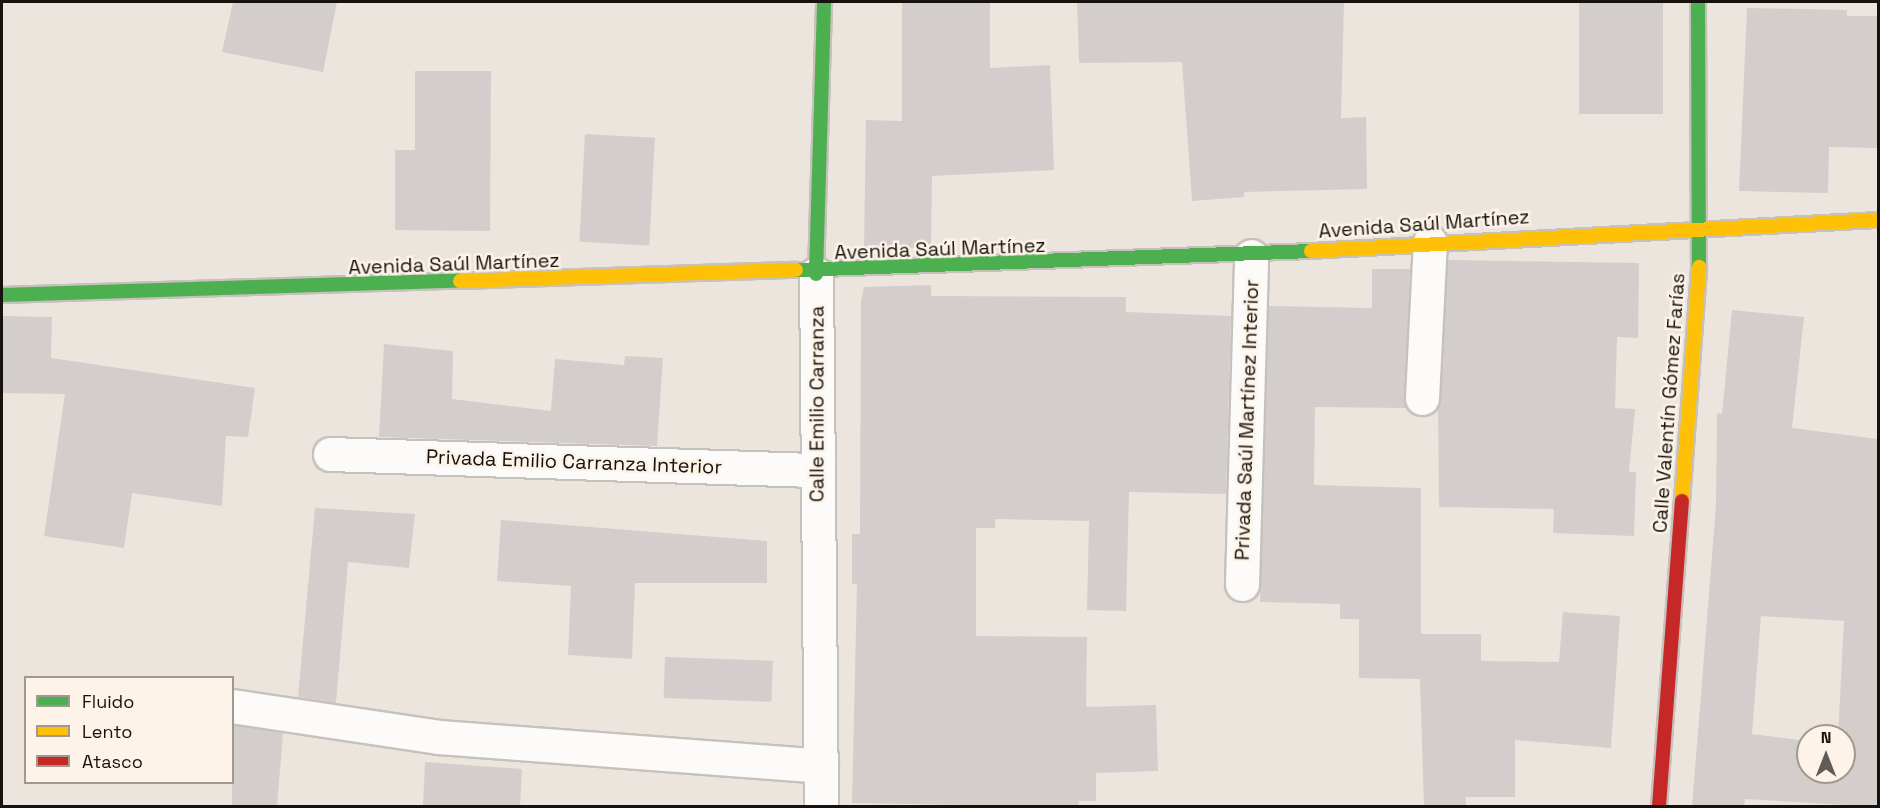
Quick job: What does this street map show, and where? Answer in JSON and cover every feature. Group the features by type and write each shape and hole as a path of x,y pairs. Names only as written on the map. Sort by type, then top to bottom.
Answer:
{"street":[{"name":"Calle Emilio Carranza","path":"821,807 816,274 824,2"},
{"name":"Calle Valentín Gómez Farías","path":"1659,807 1702,227 1698,2"},
{"name":"Avenida Saúl Martínez","path":"2,295 816,274 1251,256 1430,242 1878,220"},
{"path":"1422,398 1430,242"},
{"name":"Privada Saúl Martínez Interior","path":"1242,584 1251,256"},
{"name":"Privada Emilio Carranza Interior","path":"330,454 818,470"},
{"path":"234,706 439,737 821,766"}],"building":[{"path":"233,2 337,2 323,72 222,52"},
{"path":"902,2 990,2 990,68 1050,65 1054,170 932,176 931,247 864,249 866,120 902,121"},
{"path":"1077,2 1344,2 1341,118 1366,117 1367,189 1244,192 1244,197 1192,201 1182,62 1079,63"},
{"path":"1579,2 1663,2 1663,114 1579,114"},
{"path":"1747,8 1847,10 1847,16 1878,16 1878,148 1829,147 1828,193 1739,191"},
{"path":"415,71 491,71 490,231 395,230 395,150 415,150"},
{"path":"585,134 655,138 649,246 579,242"},
{"path":"1448,260 1639,263 1638,338 1617,337 1615,408 1635,409 1629,472 1636,472 1634,536 1553,533 1554,509 1439,507 1438,408"},
{"path":"1372,269 1410,269 1406,408 1315,407 1314,485 1421,488 1421,634 1481,634 1481,661 1559,662 1563,612 1620,616 1611,748 1515,740 1515,797 1466,797 1466,807 1424,807 1420,679 1359,678 1359,619 1340,619 1340,604 1260,602 1268,306 1372,308"},
{"path":"931,285 931,296 1126,297 1126,312 1231,316 1226,494 1129,492 1126,611 1087,610 1089,521 995,519 995,528 976,528 976,636 1087,637 1086,707 1156,705 1158,771 1096,773 1096,801 1079,801 1078,807 852,803 857,584 852,584 852,534 860,534 861,302 864,287"},
{"path":"1732,310 1804,317 1792,428 1878,439 1878,807 1745,799 1744,807 1692,807 1716,506 1717,413 1722,414","holes":["1761,616 1844,621 1839,724 1856,724 1856,784 1796,784 1796,740 1752,734"]},
{"path":"2,316 52,317 51,358 255,388 248,437 226,436 222,506 132,493 124,548 44,536 65,394 2,393"},
{"path":"384,344 453,351 452,399 551,411 555,359 624,365 625,356 663,358 657,446 379,437"},
{"path":"315,508 415,514 409,568 348,562 336,703 298,697"},
{"path":"501,520 767,541 767,583 635,583 632,659 568,655 571,586 497,581"},
{"path":"665,657 773,661 772,702 664,698"},
{"path":"234,725 283,733 277,807 232,807"},
{"path":"425,762 522,769 520,807 423,807"}],"traffic: fast":[{"path":"816,274 824,2"},
{"path":"1698,2 1699,267"},
{"path":"796,270 1311,251"},
{"path":"2,295 460,281"}],"traffic: slow":[{"path":"1311,251 1878,220"},
{"path":"1682,501 1699,267"},
{"path":"460,281 796,270"}],"traffic: jam":[{"path":"1659,806 1682,501"}]}
